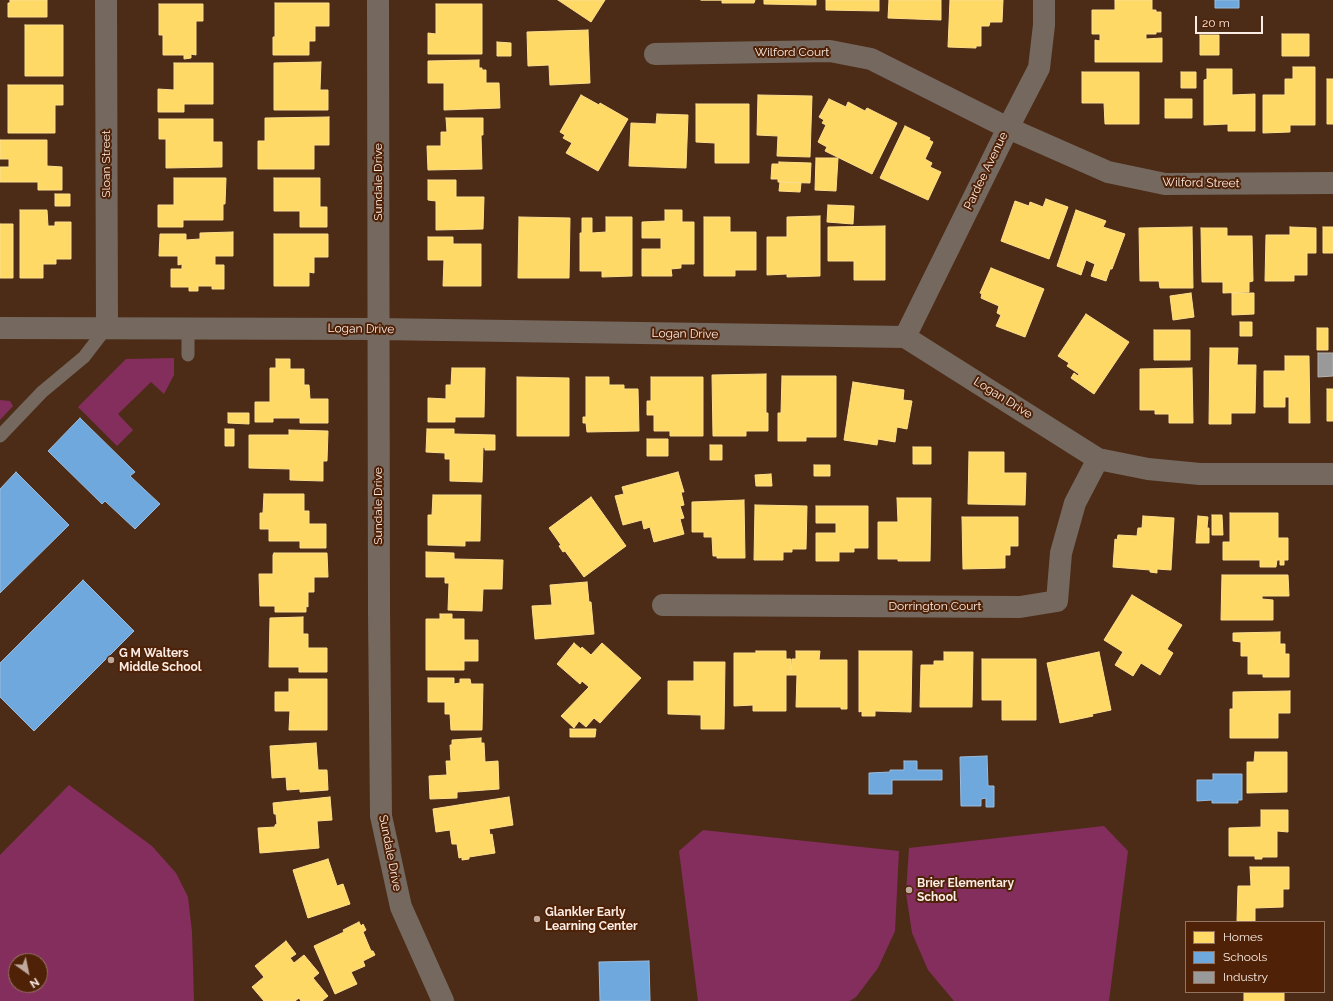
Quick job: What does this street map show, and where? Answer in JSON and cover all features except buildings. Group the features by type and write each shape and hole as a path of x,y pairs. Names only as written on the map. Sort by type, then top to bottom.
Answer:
{"street":[{"name":"Sloan Street","path":"106,0 106,327"},
{"name":"Sundale Drive","path":"378,0 379,612 381,816 401,907 443,1001"},
{"name":"Pardee Avenue","path":"906,337 1039,68 1044,25 1044,0"},
{"name":"Wilford Court","path":"655,54 830,51 871,59 1008,128"},
{"name":"Wilford Street","path":"1008,128 1108,172 1165,184 1333,183"},
{"name":"Logan Drive","path":"0,328 106,327 378,329 906,337 1098,459 1148,469 1200,474 1333,474"},
{"name":"Dorrington Court","path":"663,605 1020,606 1057,601 1061,552 1075,503 1098,459"}],"lane":[{"path":"0,436 42,392 84,357 106,327"},
{"path":"188,328 188,355"}],"shaded area":[{"path":"174,358 174,375 164,394 151,382 118,414 133,430 117,446 78,407 126,359"},
{"path":"0,400 10,401 13,406 0,420"},
{"path":"69,785 152,846 176,873 188,897 192,932 194,1001 0,1001 0,855"},
{"path":"1104,826 1128,851 1109,1001 954,1001 928,970 912,933 906,893 909,848"},
{"path":"703,830 899,851 895,931 878,968 856,997 850,1001 698,1001 679,851"}],"place":[{"name":"G M Walters Middle School","path":"111,660"},
{"name":"Brier Elementary School","path":"909,890"},
{"name":"Glankler Early Learning Center","path":"537,919"}]}
